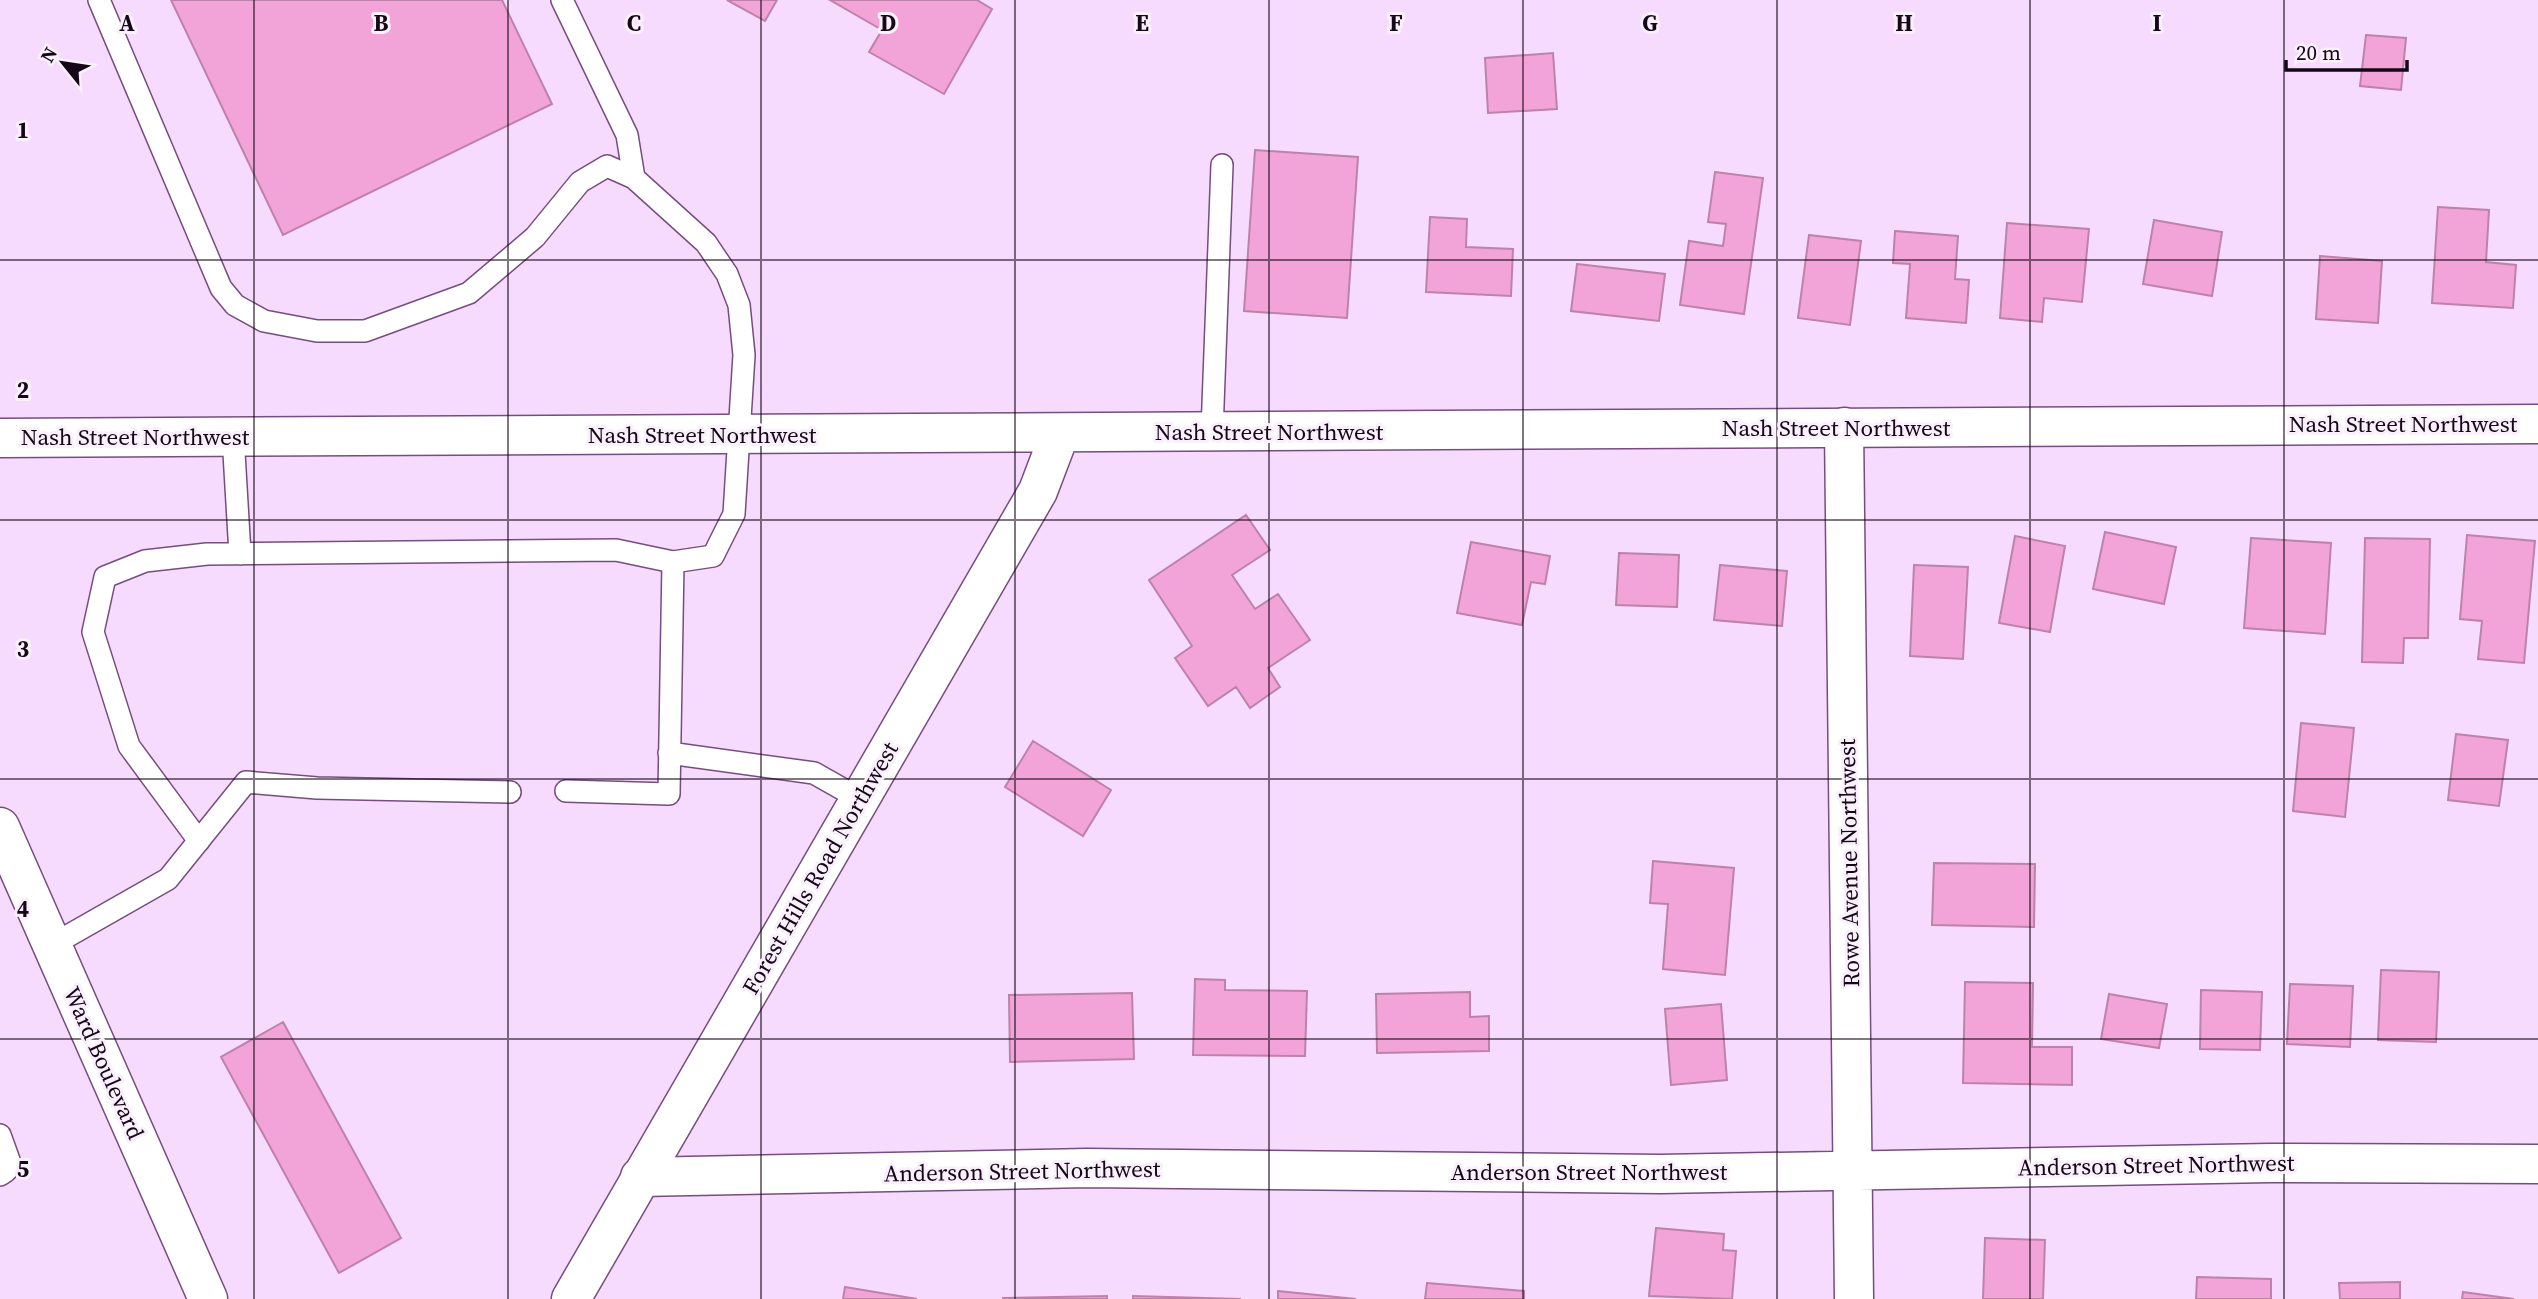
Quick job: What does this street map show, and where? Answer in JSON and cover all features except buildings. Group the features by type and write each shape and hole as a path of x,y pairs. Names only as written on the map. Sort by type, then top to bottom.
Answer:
{"main road":[{"name":"Nash Street Northwest","path":"0,438 2538,424"},
{"name":"Rowe Avenue Northwest","path":"1844,427 1854,1299"},
{"name":"Forest Hills Road Northwest","path":"571,1299 1038,491 1060,433"},
{"name":"Ward Boulevard","path":"0,827 208,1299"},
{"name":"Anderson Street Northwest","path":"640,1177 1087,1168 1661,1174 2270,1163 2538,1164"}],"lane":[{"path":"99,0 221,288 235,305 264,321 317,331 365,331 469,293 535,237 580,182 607,166 634,178 706,243 727,274 739,304 744,355 734,514 713,556 673,562 616,550 240,554 145,561 105,577 93,632 129,746 199,841"},
{"path":"562,0 627,135 634,178"},
{"path":"1212,432 1222,165"},
{"path":"233,436 240,554"},
{"path":"566,791 669,794 673,562"},
{"path":"669,753 814,774 860,799"},
{"path":"52,945 168,879 246,782 317,788 510,792"},
{"path":"0,1135 9,1160 6,1171 0,1175"}]}
